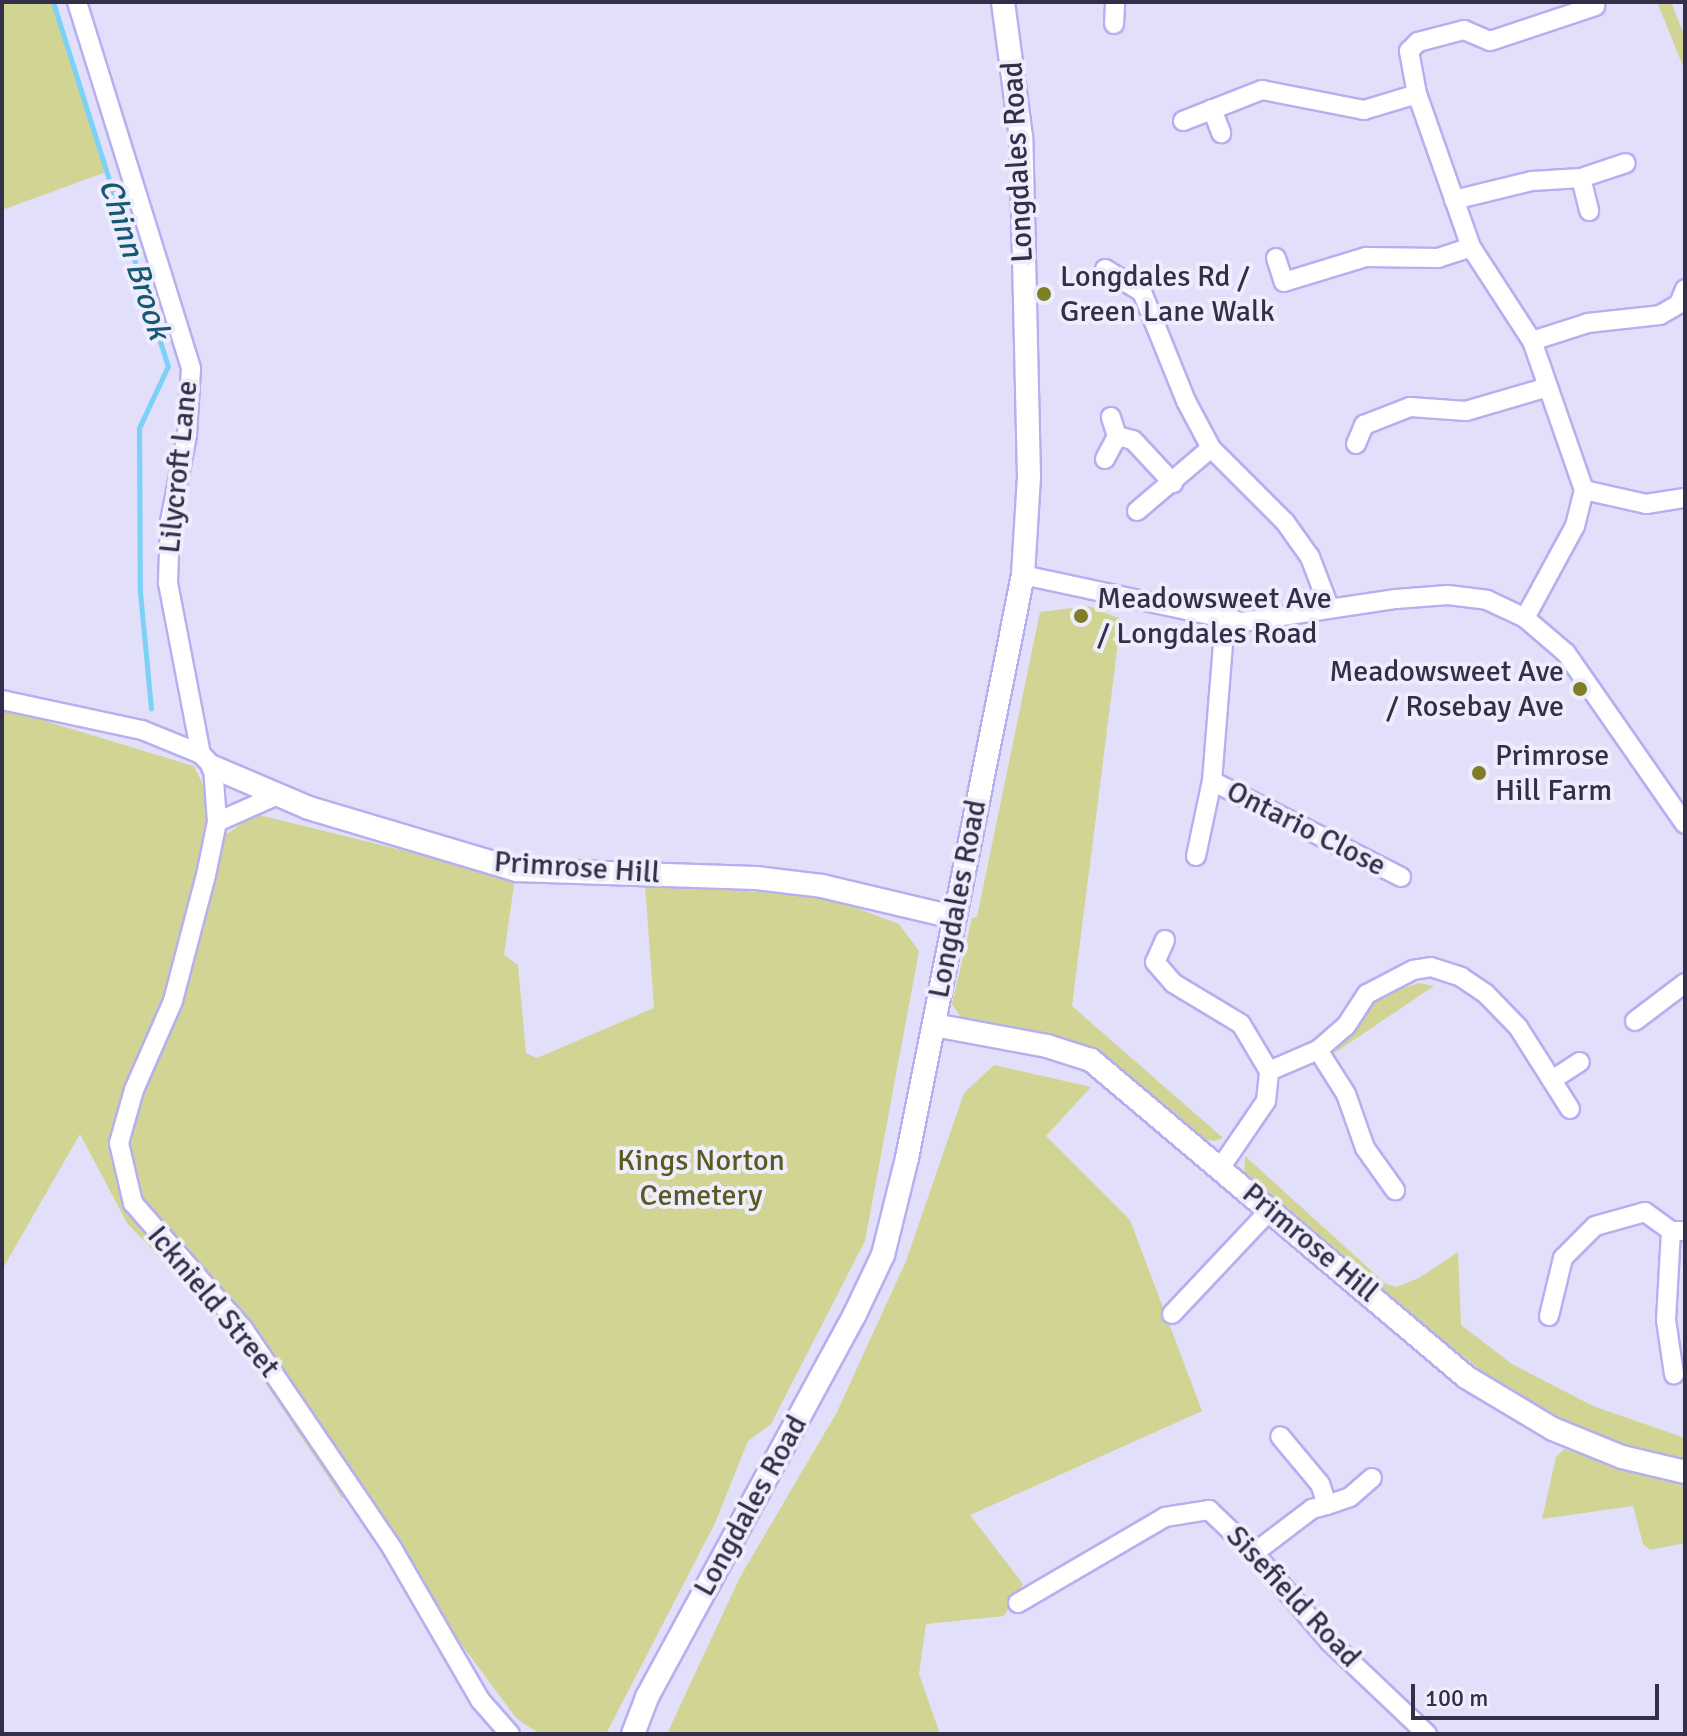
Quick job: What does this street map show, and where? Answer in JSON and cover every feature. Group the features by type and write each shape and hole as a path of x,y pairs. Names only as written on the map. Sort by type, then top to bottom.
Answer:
{"street":[{"name":"Lilycroft Lane","path":"77,2 191,369 187,435 170,522 168,583 207,760"},
{"name":"Longdales Road","path":"633,1734 647,1697 813,1394 883,1255 934,1025 1023,575 1029,477 1021,137 1003,2"},
{"path":"1114,24 1115,2"},
{"path":"1525,618 1575,526 1584,490 1532,341 1471,247 1417,94 1409,51 1418,42 1464,30 1490,41 1595,6"},
{"path":"1183,121 1262,90 1364,110 1417,94"},
{"path":"1212,109 1221,133"},
{"path":"1454,200 1532,181 1581,178 1626,163"},
{"path":"1581,178 1589,211"},
{"path":"1276,258 1284,282 1366,257 1438,258 1471,247"},
{"path":"1105,269 1142,292 1186,401 1211,448 1285,522 1310,557 1329,607"},
{"path":"1532,341 1588,323 1660,315 1679,304 1685,289"},
{"path":"1356,444 1364,425 1410,407 1466,411 1548,387"},
{"path":"1105,459 1117,436 1111,417"},
{"path":"1117,436 1133,440 1173,483"},
{"path":"1137,511 1211,448"},
{"path":"1584,490 1646,504 1685,498"},
{"path":"1023,575 1225,620 1329,607 1468,596 1525,618 1566,653 1685,824"},
{"path":"1196,856 1212,781 1225,620"},
{"path":"2,700 142,730 207,760"},
{"name":"Primrose Hill","path":"207,760 278,795 459,856 517,870 756,878 822,886 953,917"},
{"name":"Icknield Street","path":"207,760 217,822 173,1001 134,1090 119,1143 133,1203 244,1330 392,1548 480,1700 510,1734"},
{"name":"Ontario Close","path":"1212,781 1401,877"},
{"path":"217,822 278,795"},
{"path":"1165,940 1155,962 1173,983 1241,1024 1269,1071 1266,1101 1221,1167"},
{"path":"1269,1071 1318,1050 1346,1026 1367,994 1393,976 1431,967 1486,994 1518,1027 1570,1109"},
{"path":"1635,1021 1685,983"},
{"name":"Primrose Hill","path":"934,1025 1047,1046 1091,1060 1271,1209 1466,1377 1553,1429 1622,1457 1685,1472"},
{"path":"1318,1050 1346,1094 1365,1148 1395,1190"},
{"path":"1552,1080 1580,1062"},
{"path":"1172,1314 1271,1209"},
{"path":"1549,1316 1563,1258 1595,1226 1645,1212 1678,1231 1666,1320 1674,1374"},
{"path":"1280,1436 1320,1484 1327,1505"},
{"path":"1254,1553 1312,1509 1350,1497 1372,1478"},
{"name":"Sisefield Road","path":"1018,1603 1180,1512 1209,1510 1254,1553 1321,1633 1427,1734"}],"green space":[{"path":"2,2 53,2 109,171 2,210"},
{"path":"1657,2 1671,2 1685,37 1685,71"},
{"path":"1088,606 1121,619 1072,1006 1223,1138 1214,1141 1203,1139 1119,1068 1087,1049 962,1019 952,1004 972,918 977,917 1040,612"},
{"name":"Kings Norton Cemetery","path":"2,708 194,766 227,834 255,814 515,878 504,955 518,965 526,1053 537,1058 654,1008 645,885 824,896 899,924 919,951 865,1241 771,1424 748,1441 715,1523 606,1734 540,1734 517,1719 461,1644 366,1490 342,1498 234,1336 127,1223 80,1134 2,1270"},
{"path":"1419,983 1434,986 1333,1054 1363,1012 1388,993"},
{"path":"994,1065 1091,1087 1046,1136 1130,1220 1202,1411 970,1515 1023,1584 1004,1616 926,1624 919,1674 940,1734 667,1734 740,1577 837,1412 906,1261 964,1093"},
{"path":"1245,1156 1386,1284 1396,1287 1419,1278 1458,1252 1461,1325 1512,1364 1593,1406 1685,1438 1685,1463 1590,1436 1522,1402 1387,1297 1244,1174"},
{"path":"1564,1449 1685,1486 1685,1543 1650,1550 1643,1544 1633,1506 1542,1519 1556,1457"}],"waterway":[{"name":"Chinn Brook","path":"53,2 168,366 139,428 140,592 151,708"}],"place":[{"name":"Longdales Rd / Green Lane Walk","path":"1044,294"},
{"name":"Meadowsweet Ave / Longdales Road","path":"1081,616"},
{"name":"Meadowsweet Ave / Rosebay Ave","path":"1580,689"},
{"name":"Primrose Hill Farm","path":"1479,773"}]}
